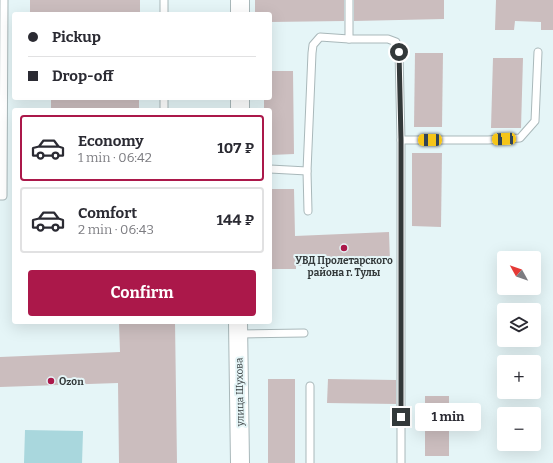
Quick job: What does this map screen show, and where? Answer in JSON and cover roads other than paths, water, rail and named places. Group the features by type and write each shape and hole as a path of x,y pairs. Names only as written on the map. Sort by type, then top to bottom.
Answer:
{"street":[{"path":"240,0 240,12"},
{"name":"улица Шухова","path":"238,328 240,463"}],"lane":[{"path":"0,196 3,196 4,0"},
{"path":"164,0 164,12"},
{"path":"349,0 349,39"},
{"path":"308,211 307,171 313,45 320,38 388,39 396,42 399,52 401,140 401,463"},
{"path":"401,140 488,140 520,138 534,121 538,52"},
{"path":"272,169 307,171"},
{"path":"238,328 304,332"},
{"path":"310,386 310,463"}],"place":[{"name":"УВД Пролетарского района г. Тулы","path":"344,248"},
{"name":"Ozon","path":"51,381"}]}
